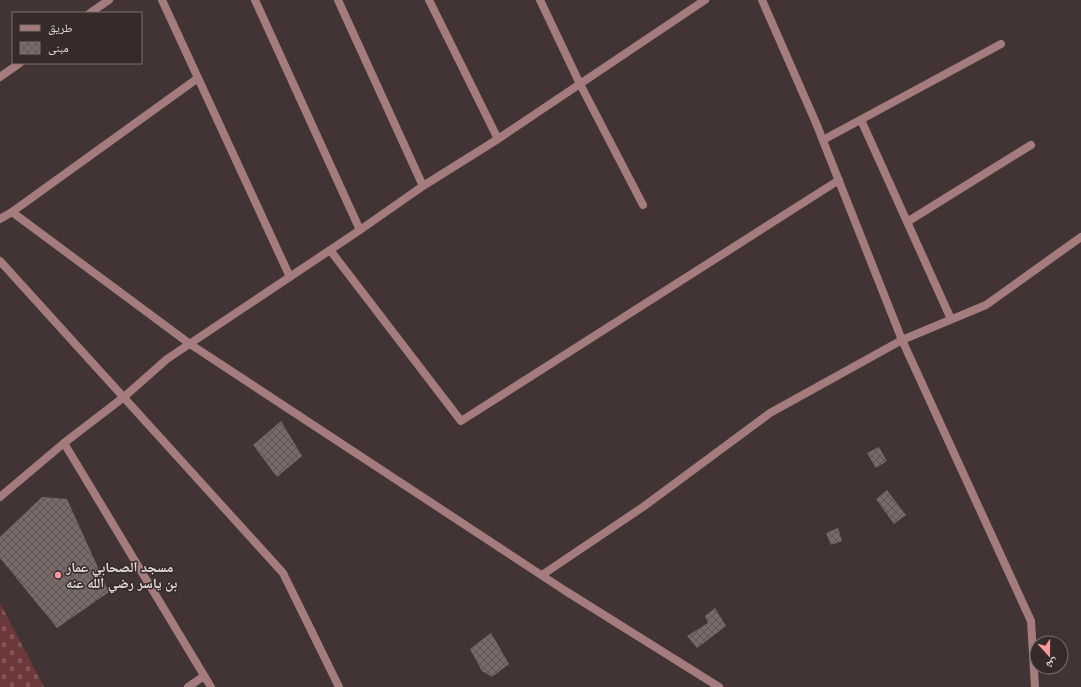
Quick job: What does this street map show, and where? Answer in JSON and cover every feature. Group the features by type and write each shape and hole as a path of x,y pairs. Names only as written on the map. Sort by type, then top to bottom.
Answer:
{"street":[{"path":"91,12 109,0"},
{"path":"162,0 290,277"},
{"path":"255,0 360,230"},
{"path":"338,0 423,186"},
{"path":"429,0 498,139"},
{"path":"540,0 580,84 643,205"},
{"path":"0,497 64,443 124,397 167,359 423,186 498,139 705,0"},
{"path":"762,0 823,140 902,340 1031,621 1035,687"},
{"path":"823,140 1001,44"},
{"path":"0,77 19,64"},
{"path":"0,219 12,212 198,78"},
{"path":"861,120 951,319"},
{"path":"907,222 1031,145"},
{"path":"330,250 461,421 839,180"},
{"path":"12,212 190,344 542,576 719,687"},
{"path":"542,576 643,507 770,413 902,340 986,305 1081,237"},
{"path":"0,261 282,573 339,687"},
{"path":"64,443 211,687"},
{"path":"188,687 204,676"}],"green space":[{"path":"0,603 44,687 0,687"}],"building":[{"path":"281,421 302,456 277,477 253,445"},
{"path":"879,447 887,461 876,468 867,453"},
{"path":"887,490 906,515 894,524 876,499"},
{"name":"مسجد الصحابي عمار بن ياسر رضي الله عنه","path":"42,497 67,499 109,592 57,628 0,558 0,537"},
{"path":"838,528 842,541 831,545 826,533"},
{"path":"715,608 726,626 697,648 687,636 708,623 705,616"},
{"path":"491,633 509,664 492,677 482,671 470,649"}],"place":[{"name":"مسجد الصحابي عمار بن ياسر رضي الله عنه","path":"58,575"}]}
